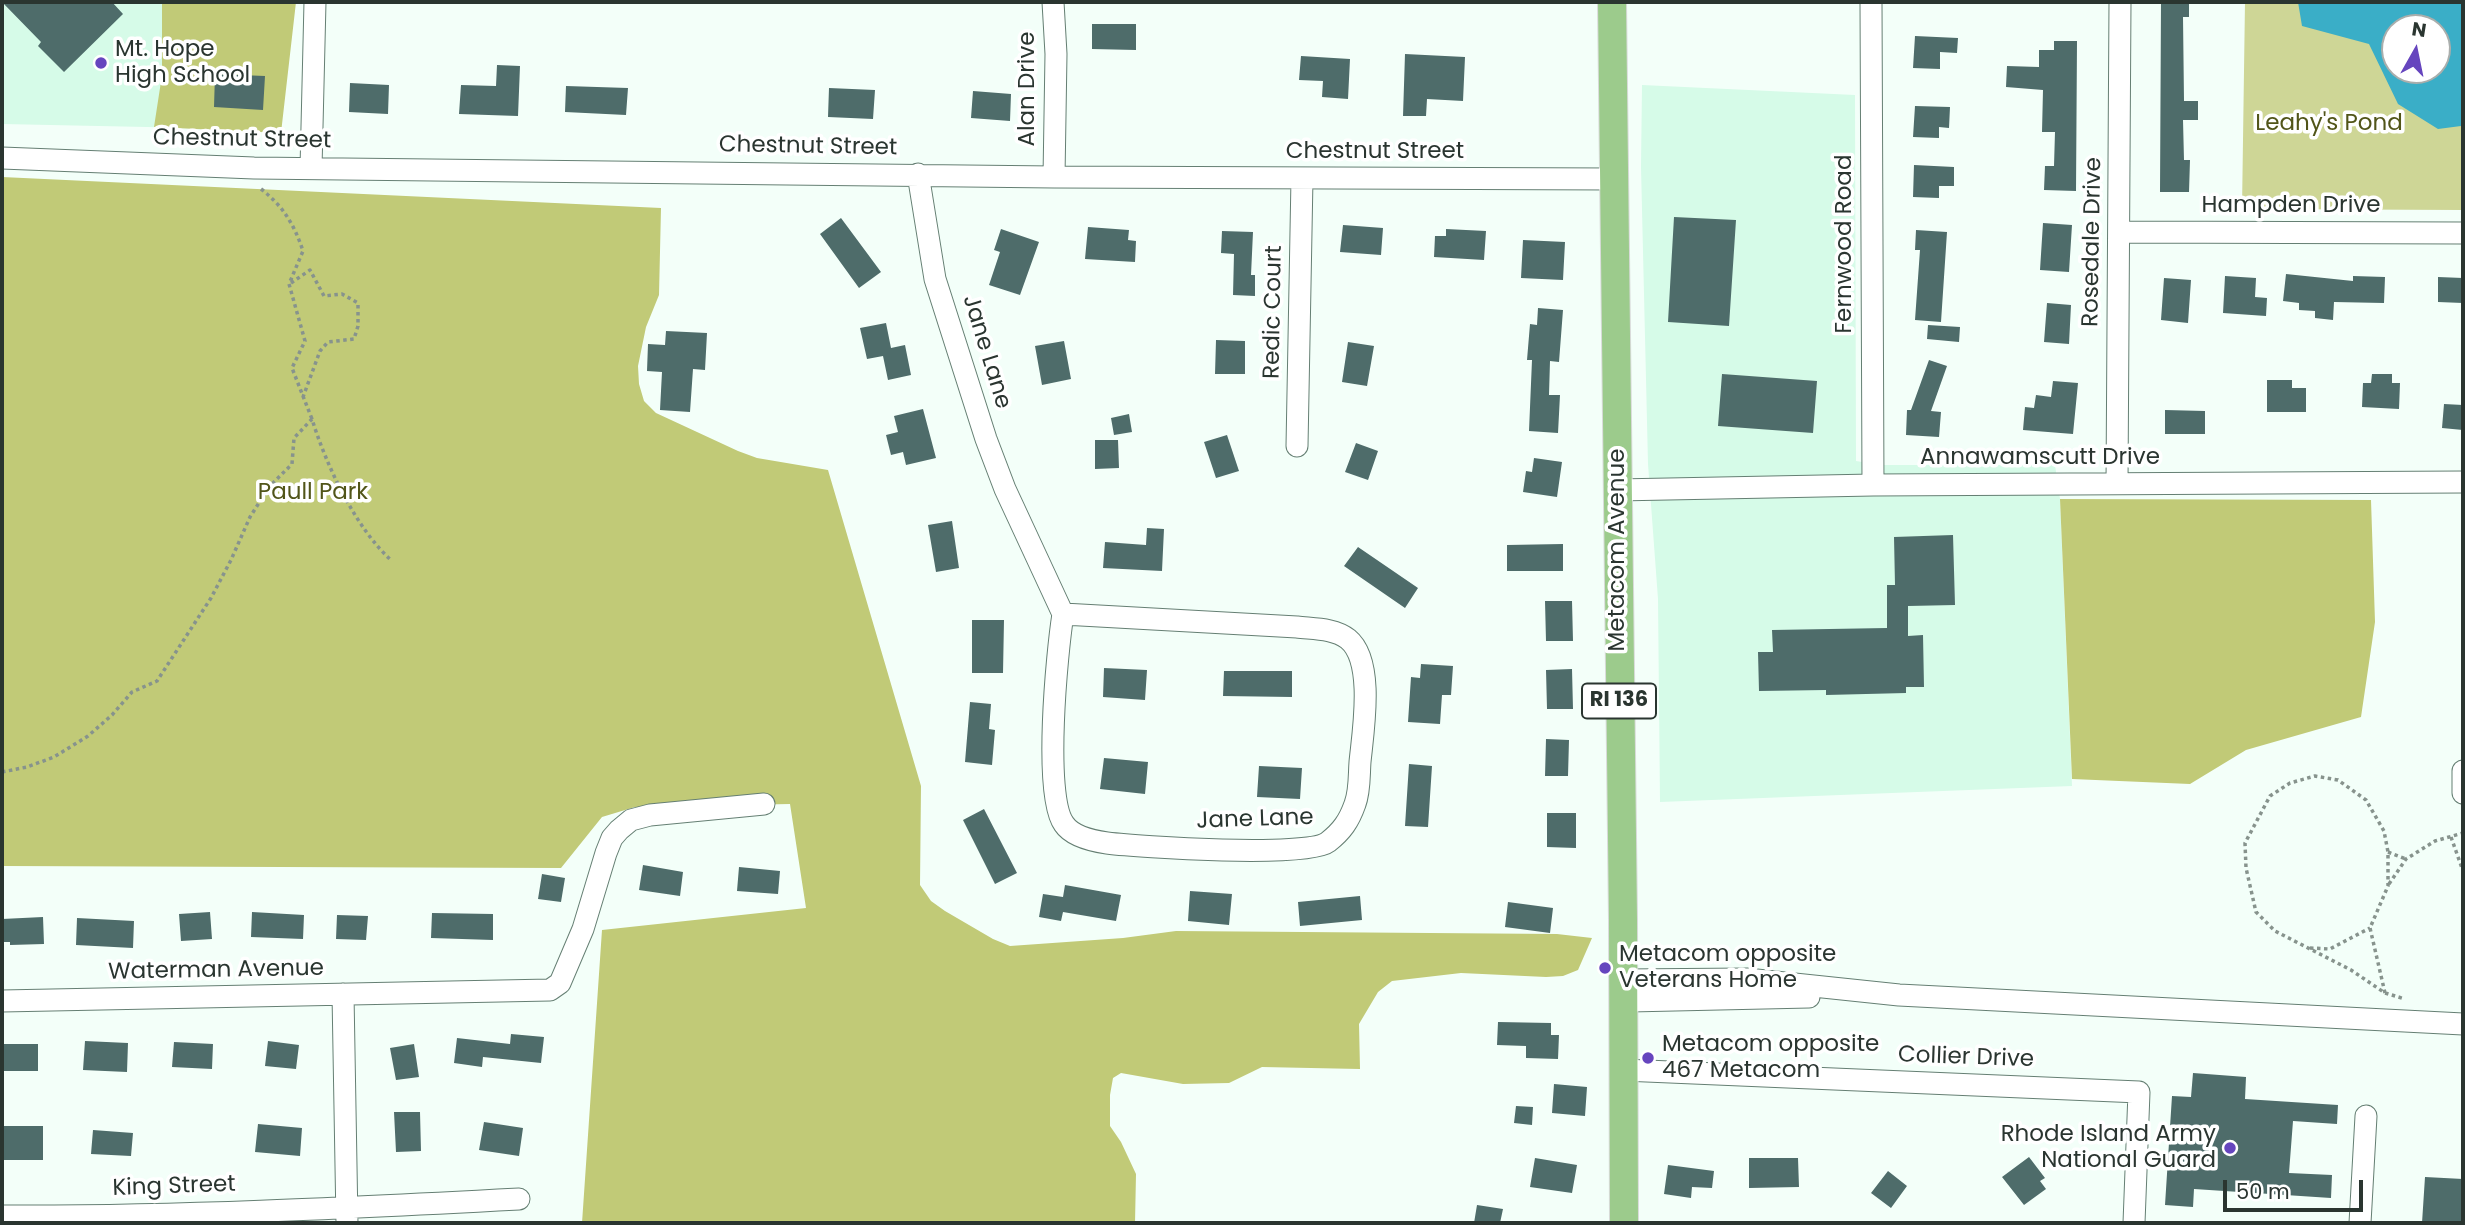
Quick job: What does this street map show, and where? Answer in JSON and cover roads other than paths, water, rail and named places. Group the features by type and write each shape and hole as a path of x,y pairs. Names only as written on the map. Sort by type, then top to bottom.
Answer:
{"main road":[{"name":"Metacom Avenue","path":"1612,2 1624,1223"}],"street":[{"path":"311,168 315,2"},
{"name":"Alan Drive","path":"1053,2 1056,54 1055,177"},
{"name":"Fernwood Road","path":"1871,2 1873,485"},
{"name":"Rosedale Drive","path":"2117,484 2120,2"},
{"name":"Chestnut Street","path":"2,158 311,168 1055,177 1614,179"},
{"name":"Jane Lane","path":"918,174 935,279 986,439 1005,489 1063,614 1056,658 1053,771 1056,803 1063,824 1074,833 1104,843 1207,850 1305,849 1324,845 1347,824 1356,800 1364,705 1360,658 1348,639 1332,631 1297,627 1063,614"},
{"name":"Redic Court","path":"1297,446 1302,178"},
{"name":"Hampden Drive","path":"2119,232 2463,233"},
{"name":"Annawamscutt Drive","path":"1617,490 1873,485 2463,482"},
{"path":"2463,771 2463,793"},
{"name":"Waterman Avenue","path":"2,1001 550,990 560,983 586,919 606,853 618,830 631,820 650,815 764,804"},
{"path":"1622,992 1630,1001 1899,995 2463,1024"},
{"path":"343,994 347,1216"},
{"name":"Collier Drive","path":"1623,1070 2139,1092 2134,1223"},
{"path":"2360,1223 2366,1116"},
{"name":"King Street","path":"2,1216 347,1216 519,1199"}],"water":[{"path":"2298,2 2463,2 2461,126 2438,129 2398,104 2388,84 2451,84 2451,14 2381,14 2381,69 2369,44 2302,26"}],"place":[{"name":"Mt. Hope High School","path":"101,63"},
{"name":"Metacom opposite Veterans Home","path":"1605,968"},
{"name":"Metacom opposite 467 Metacom","path":"1648,1058"},
{"name":"Rhode Island Army National Guard","path":"2230,1148"}],"park label":[{"name":"Leahy's Pond","path":"2329,124"},
{"name":"Paull Park","path":"313,493"}]}
